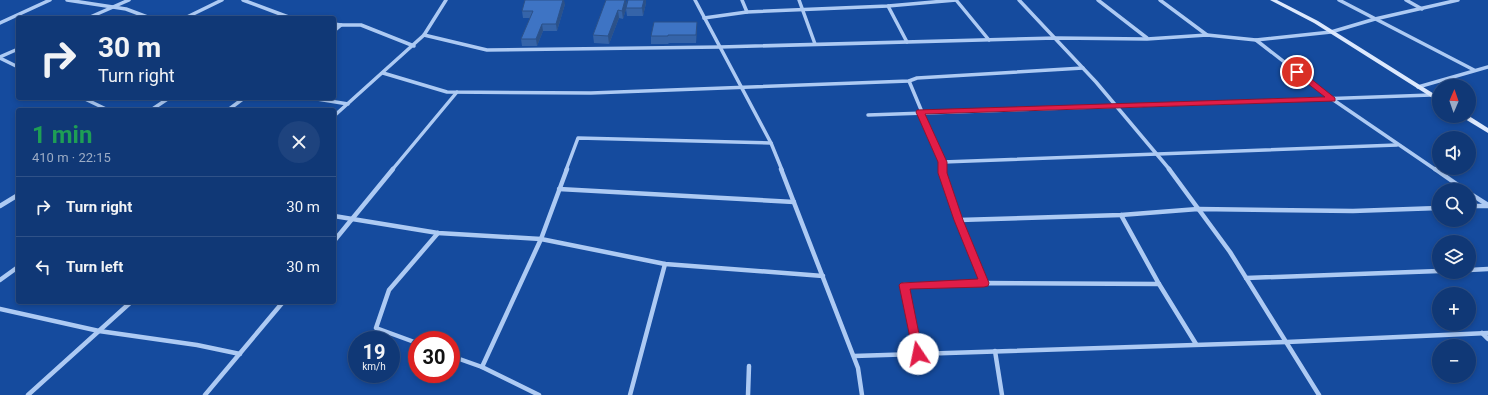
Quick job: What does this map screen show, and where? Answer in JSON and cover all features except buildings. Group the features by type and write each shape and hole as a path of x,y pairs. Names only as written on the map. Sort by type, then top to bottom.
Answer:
{"street":[{"path":"0,23 50,0"},
{"path":"67,0 126,9 145,16"},
{"path":"93,16 129,0"},
{"path":"190,16 222,0"},
{"path":"243,0 286,16"},
{"path":"336,114 414,46 424,35 446,0"},
{"path":"695,0 771,143 854,356 858,368 862,395"},
{"path":"742,0 747,12"},
{"path":"799,0 815,44"},
{"path":"704,18 747,12 888,6 956,0 989,40"},
{"path":"1019,0 1083,68 1176,178 1246,278 1319,395"},
{"path":"1098,0 1147,38"},
{"path":"1160,0 1207,35"},
{"path":"1273,0 1331,32 1431,95"},
{"path":"1339,0 1474,70"},
{"path":"1406,0 1423,9"},
{"path":"424,35 487,50 720,47 1056,38 1147,38 1207,35 1256,40 1331,32 1374,19 1458,0"},
{"path":"888,6 907,42"},
{"path":"336,24 361,25 414,46"},
{"path":"336,29 341,25"},
{"path":"1256,40 1332,99 1454,183"},
{"path":"0,58 16,50"},
{"path":"0,58 16,66"},
{"path":"1418,87 1488,67"},
{"path":"383,73 447,92 591,93 909,80 917,78 1083,68"},
{"path":"909,80 920,112 942,162 942,173 984,283"},
{"path":"336,239 458,92"},
{"path":"868,115 1431,95"},
{"path":"87,100 104,108"},
{"path":"154,108 166,100"},
{"path":"231,108 241,100"},
{"path":"323,100 348,104"},
{"path":"1475,123 1488,131"},
{"path":"482,367 541,238 578,138 771,143"},
{"path":"942,162 1397,145"},
{"path":"559,189 794,202"},
{"path":"0,206 16,196"},
{"path":"1476,198 1488,206"},
{"path":"1476,206 1488,206"},
{"path":"959,220 1122,215 1198,209 1353,211 1432,208"},
{"path":"1122,215 1159,284 1196,344"},
{"path":"336,216 438,233 541,238 665,264 823,276"},
{"path":"408,340 376,328 389,290 438,233"},
{"path":"630,395 665,264"},
{"path":"0,280 16,268"},
{"path":"1476,270 1488,269"},
{"path":"1246,278 1432,271"},
{"path":"918,354 904,285 984,283 1159,284"},
{"path":"28,395 129,304"},
{"path":"205,395 281,304"},
{"path":"0,309 99,330 197,345 240,354"},
{"path":"1482,333 1488,339"},
{"path":"854,356 1287,342 1488,333"},
{"path":"995,351 1002,395"},
{"path":"460,359 482,367 539,395"},
{"path":"748,395 749,366"}],"route":[{"path":"918,354 904,285 984,283 942,173 942,162 920,112 1332,99 1297,72"}]}
